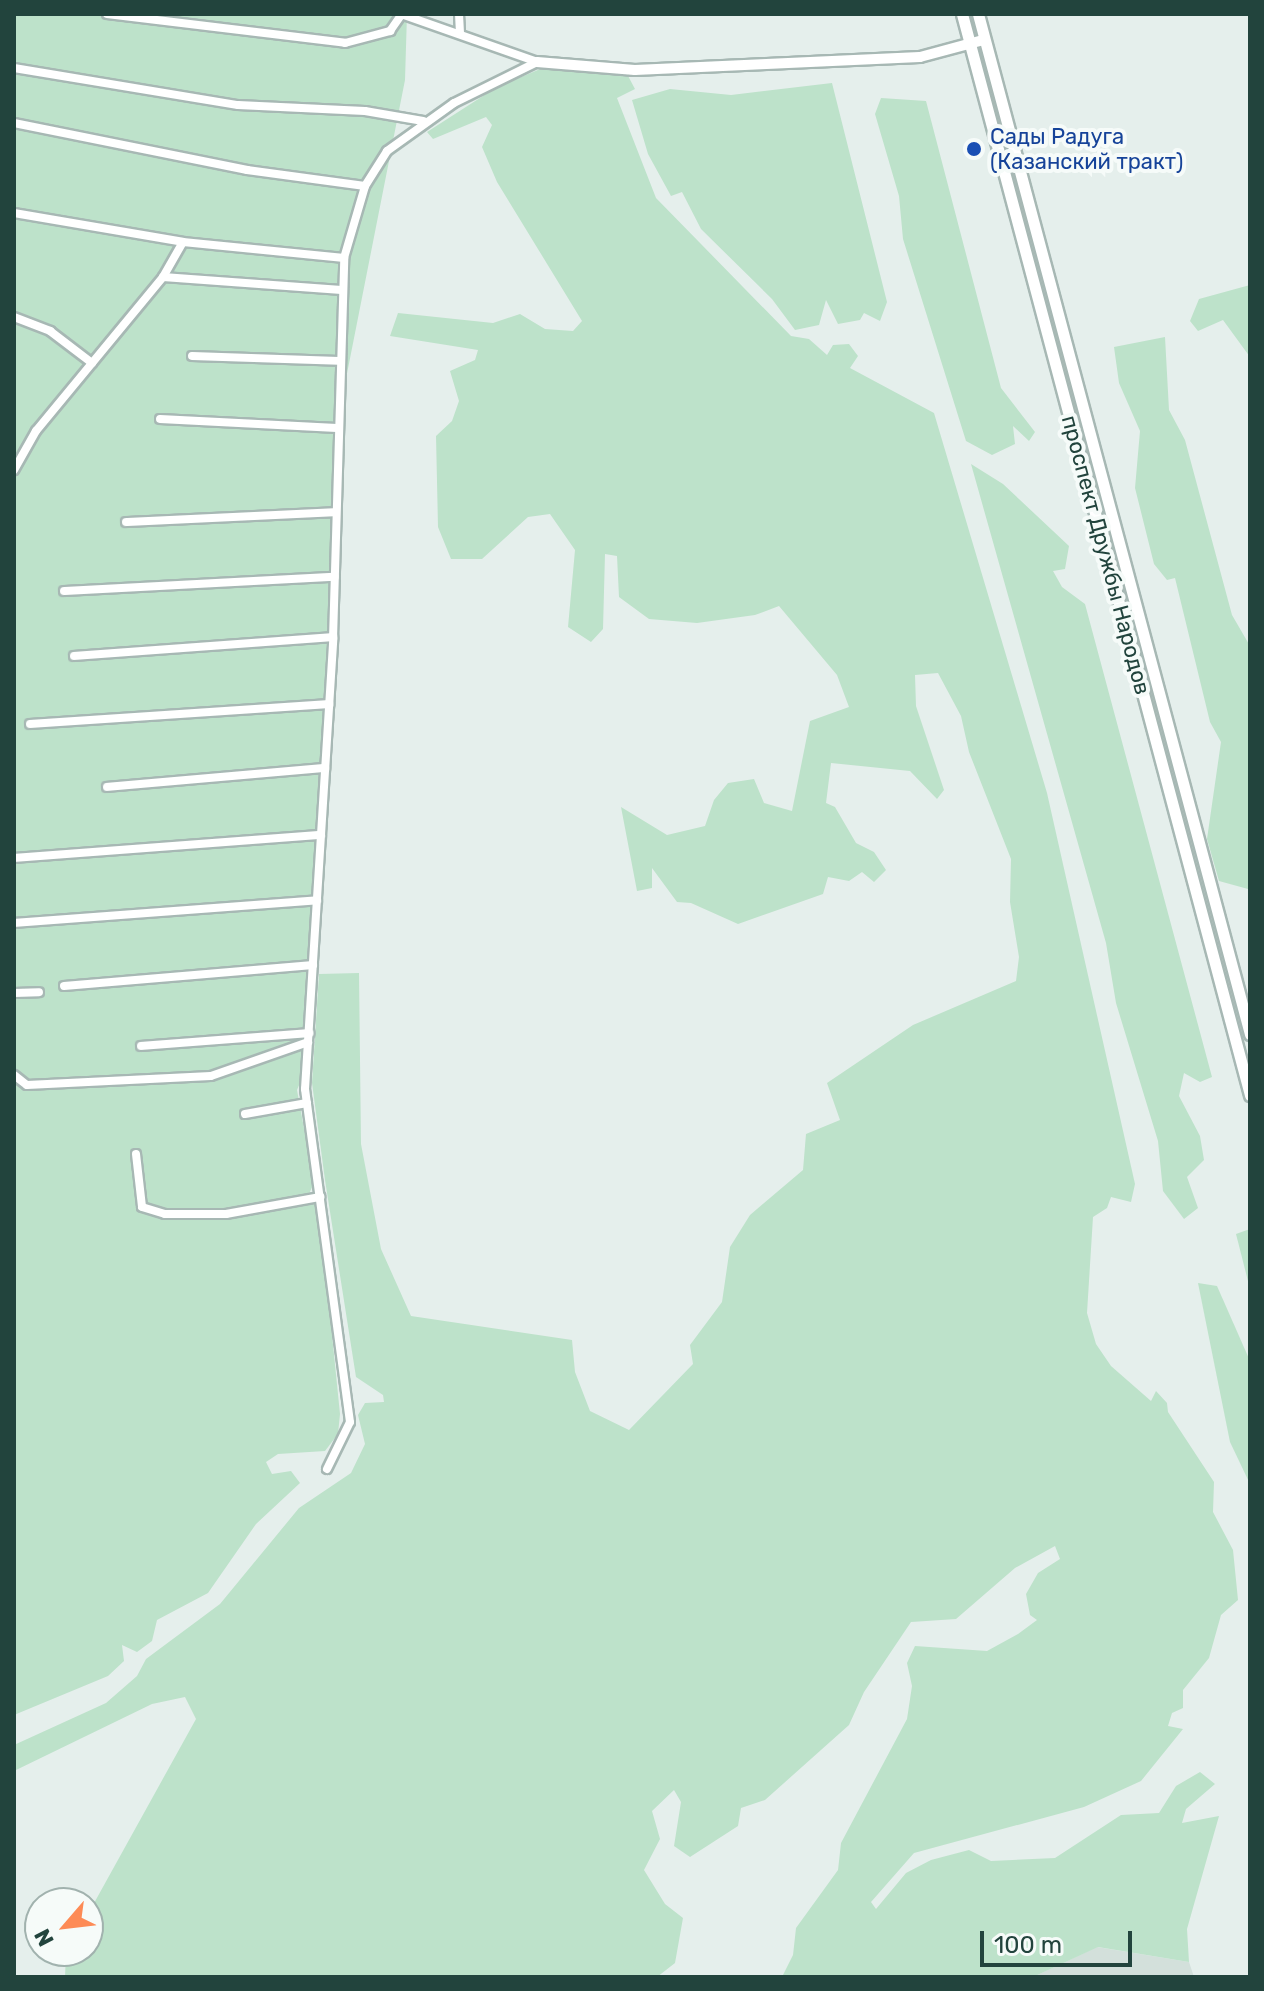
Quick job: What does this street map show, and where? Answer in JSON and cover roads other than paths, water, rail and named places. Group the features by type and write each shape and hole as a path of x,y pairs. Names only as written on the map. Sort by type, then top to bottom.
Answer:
{"main road":[{"name":"проспект Дружбы Народов","path":"962,14 1250,1095"},
{"name":"проспект Дружбы Народов","path":"978,14 1250,1034"}],"street":[{"path":"107,14 345,43 390,31 402,14 537,62 651,69 920,57 983,40"},
{"path":"459,14 460,33"},
{"path":"327,1469 350,1422 307,1103 333,637 344,258 365,186 387,151 423,121 537,62"},
{"path":"14,68 238,105 365,111 423,121"},
{"path":"14,123 247,170 365,186"},
{"path":"14,213 183,242 344,258"},
{"path":"14,470 36,431 163,277 183,242"},
{"path":"163,277 342,290"},
{"path":"14,317 50,331 92,363"},
{"path":"192,356 339,361"},
{"path":"160,419 337,428"},
{"path":"126,522 335,512"},
{"path":"64,591 335,577"},
{"path":"74,656 333,637"},
{"path":"30,724 329,704"},
{"path":"107,787 325,768"},
{"path":"14,858 321,835"},
{"path":"14,923 317,900"},
{"path":"64,986 313,965"},
{"path":"14,993 39,992"},
{"path":"141,1046 309,1038"},
{"path":"14,1075 27,1085 211,1076 309,1038"},
{"path":"245,1114 307,1103"},
{"path":"136,1154 142,1207 165,1214 226,1214 320,1197"}],"place":[{"name":"Сады Радуга (Казанский тракт)","path":"974,149"}]}
